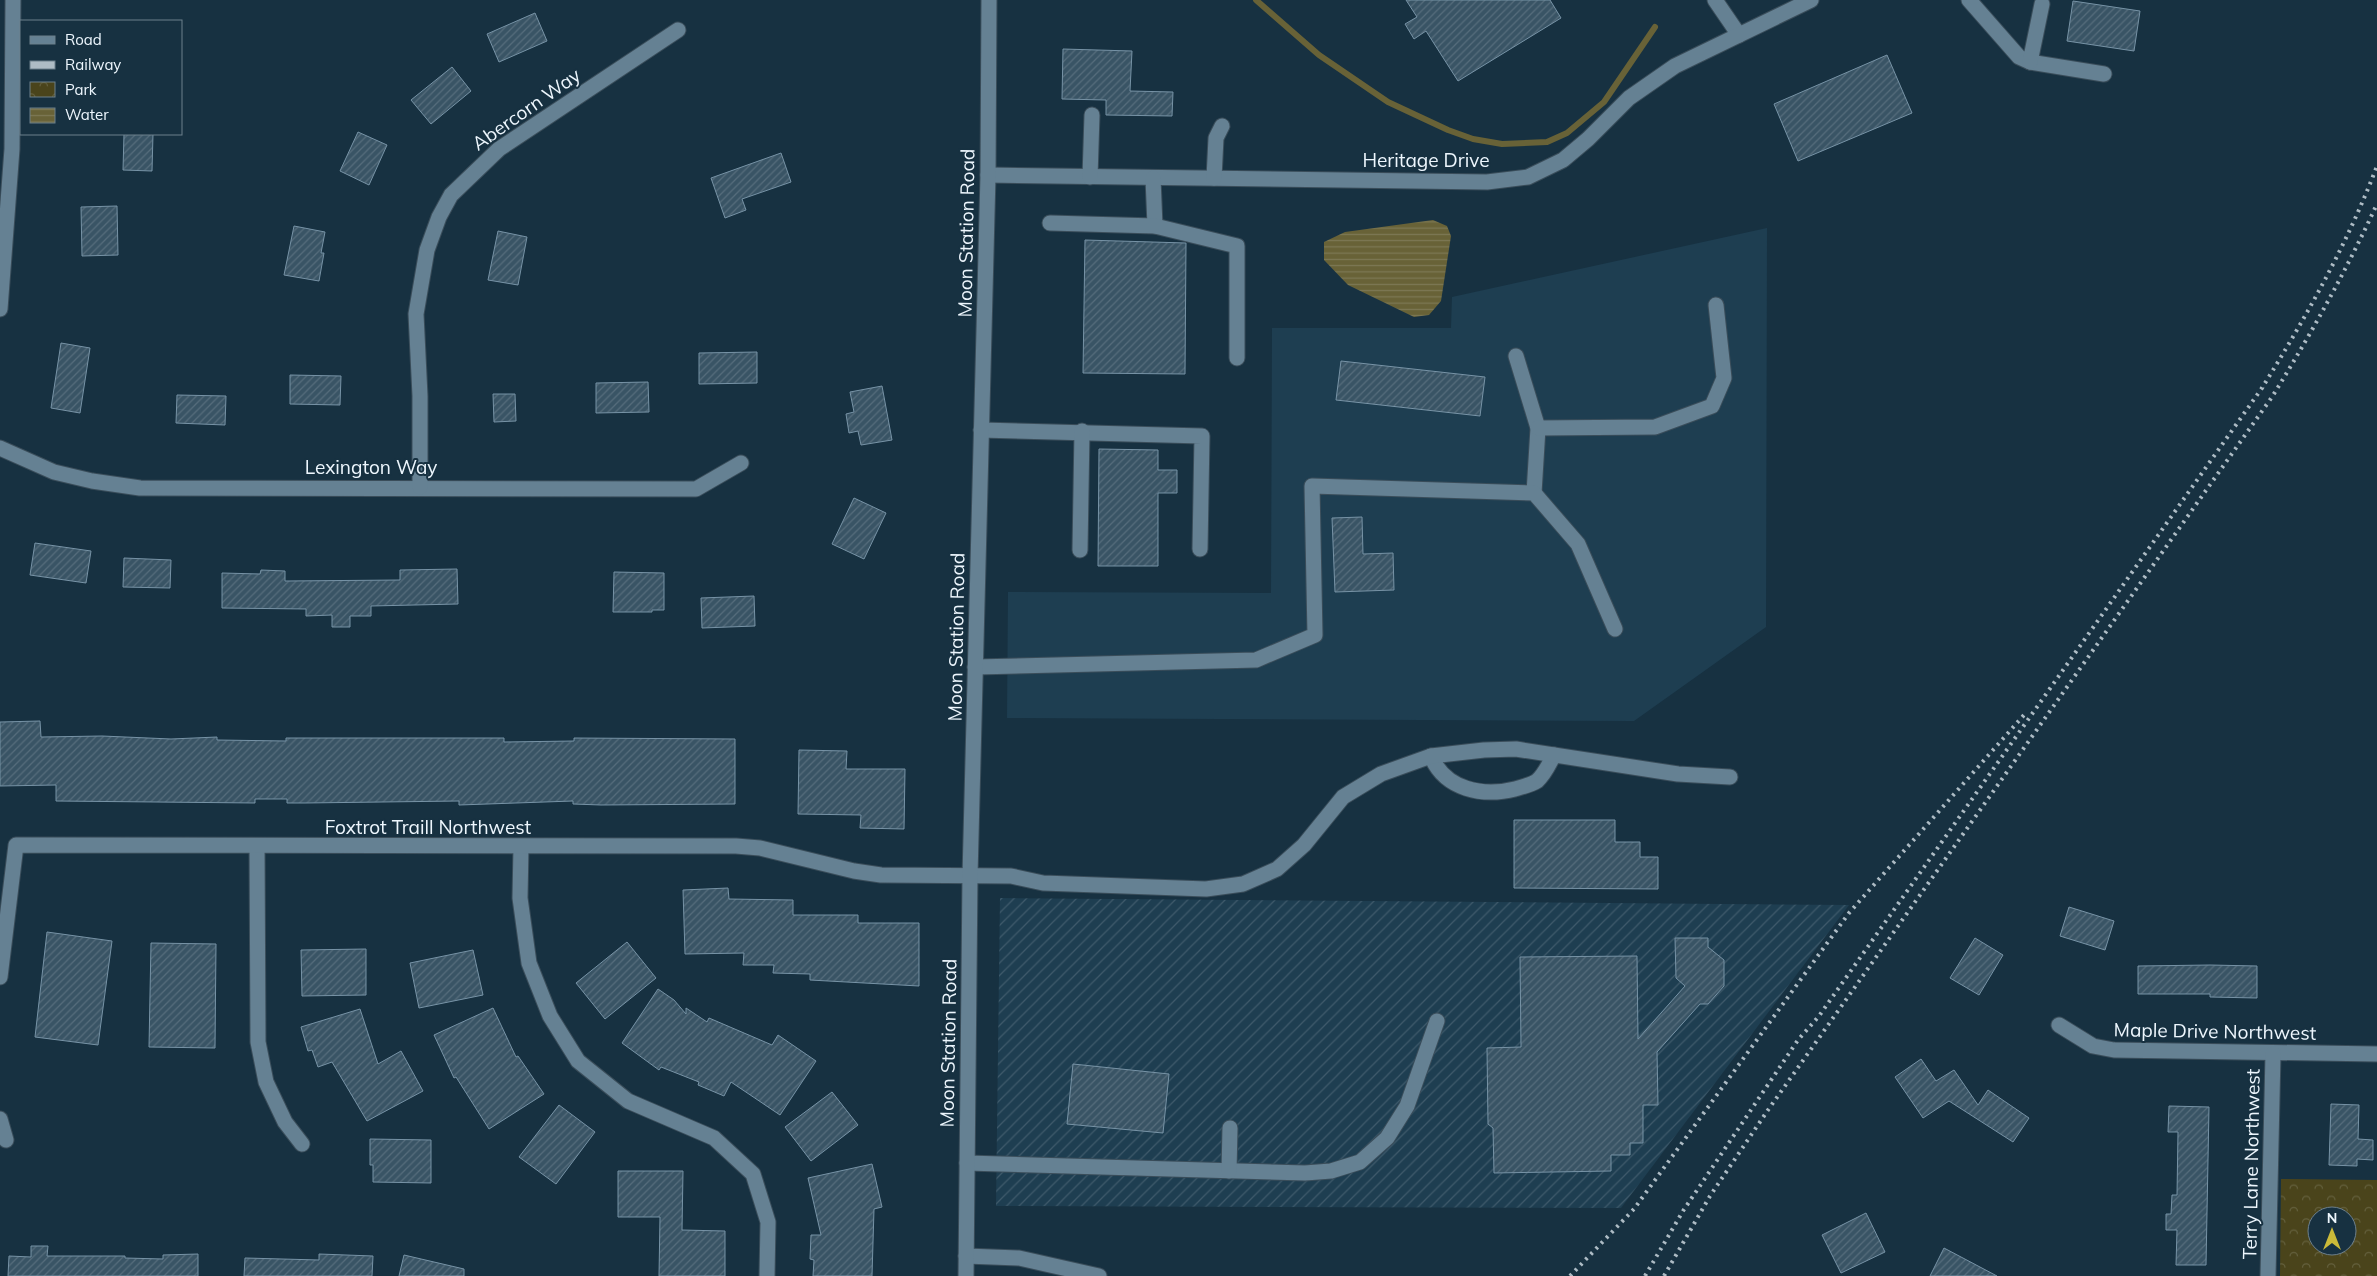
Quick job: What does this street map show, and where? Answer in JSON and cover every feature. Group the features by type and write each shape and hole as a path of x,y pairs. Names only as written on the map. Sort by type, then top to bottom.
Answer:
{"street":[{"path":"0,309 12,149 13,0"},
{"name":"Moon Station Road","path":"966,1276 970,876 988,175 989,0"},
{"path":"1715,0 1738,36"},
{"name":"Heritage Drive","path":"988,175 1487,182 1528,177 1563,160 1588,139 1629,98 1675,66 1811,0"},
{"path":"1969,0 2020,57 2030,62 2104,74"},
{"path":"2030,62 2042,4"},
{"name":"Abercorn Way","path":"420,487 420,396 416,314 427,250 439,218 451,196 498,149 678,30"},
{"path":"1090,177 1092,115"},
{"path":"1214,178 1216,138 1222,126"},
{"path":"1153,178 1154,226"},
{"path":"1050,223 1154,226 1237,246 1237,358"},
{"path":"1538,428 1655,427 1712,406 1724,378 1716,305"},
{"path":"1516,356 1538,428 1534,492 1578,544 1616,629"},
{"path":"981,430 1082,431 1202,436 1200,549"},
{"path":"1080,550 1082,431"},
{"name":"Lexington Way","path":"0,448 54,472 92,481 140,488 420,487 696,489 742,463"},
{"path":"975,667 1256,660 1315,635 1312,486 1534,492"},
{"name":"Foxtrot Traill Northwest","path":"0,977 16,845 760,848 881,875 1011,876 1043,883 1206,889 1243,884 1265,876 1288,861 1319,828 1343,797 1356,787 1381,774 1431,756 1484,750 1516,749 1678,774 1730,777"},
{"path":"1431,756 1444,775 1468,790 1483,794 1501,792 1535,782 1545,773 1554,755"},
{"path":"257,846 258,1042 266,1082 286,1122 302,1144"},
{"path":"521,847 520,898 529,963 550,1016 578,1061 628,1101 714,1138 753,1174 768,1222 767,1276"},
{"path":"967,1163 1229,1171 1331,1171 1360,1162 1387,1138 1407,1106 1437,1021"},
{"name":"Maple Drive Northwest","path":"2059,1025 2093,1046 2114,1050 2273,1054 2377,1054"},
{"name":"Terry Lane Northwest","path":"2268,1276 2273,1054"},
{"path":"0,1119 6,1140"},
{"path":"1229,1171 1230,1128"},
{"path":"966,1256 1019,1258 1076,1273 1099,1276"}],"shaded area":[{"path":"1767,228 1766,627 1634,721 1007,718 1008,592 1271,593 1272,328 1451,328 1452,297"},
{"path":"1000,898 1849,905 1621,1208 996,1206"}],"green space":[{"path":"2281,1179 2377,1180 2377,1276 2280,1276"}],"water":[{"path":"1433,220 1447,226 1451,236 1441,301 1429,315 1414,317 1348,285 1324,260 1324,242 1345,232"}],"building":[{"path":"1406,0 1550,0 1561,18 1458,81 1426,31 1414,39 1405,24 1417,17"},
{"path":"2073,1 2140,11 2134,51 2067,41"},
{"path":"535,13 547,41 499,62 487,34"},
{"path":"1063,49 1132,51 1130,91 1173,92 1172,116 1106,115 1106,100 1062,99"},
{"path":"1887,55 1912,113 1798,161 1774,104"},
{"path":"452,67 471,91 431,124 411,100"},
{"path":"358,132 387,145 369,185 340,171"},
{"path":"124,135 153,135 152,171 123,170"},
{"path":"781,153 791,182 742,199 746,210 725,218 711,178"},
{"path":"117,206 118,255 82,256 81,207"},
{"path":"294,226 325,232 321,253 324,253 319,281 284,275"},
{"path":"498,231 527,237 518,285 488,280"},
{"path":"1085,240 1186,243 1185,374 1083,373"},
{"path":"61,343 90,348 80,413 51,408"},
{"path":"757,352 757,383 699,384 699,353"},
{"path":"1341,361 1485,377 1480,416 1336,400"},
{"path":"290,375 341,376 340,405 290,404"},
{"path":"648,382 649,412 596,413 596,383"},
{"path":"882,386 892,440 861,445 858,431 849,433 846,414 854,412 850,392"},
{"path":"493,394 515,394 516,421 494,422"},
{"path":"177,395 226,396 225,425 176,423"},
{"path":"1099,449 1158,450 1158,470 1177,470 1177,493 1158,493 1158,566 1098,566"},
{"path":"854,498 886,513 864,559 832,544"},
{"path":"1362,517 1363,554 1393,553 1394,590 1335,592 1332,518"},
{"path":"35,543 91,551 86,583 30,575"},
{"path":"124,558 171,560 170,588 123,587"},
{"path":"457,569 458,604 371,606 371,616 350,616 350,627 332,627 332,615 306,616 306,609 222,608 222,573 260,574 261,570 285,571 285,581 400,580 400,570"},
{"path":"614,572 664,573 664,610 652,610 652,612 613,612"},
{"path":"754,596 755,626 702,628 701,598"},
{"path":"40,721 41,737 102,736 171,739 217,737 217,740 286,741 286,738 504,738 504,742 574,741 574,738 735,739 735,804 601,805 573,804 573,801 459,805 459,801 287,803 287,799 255,799 255,803 56,801 56,785 0,786 0,722"},
{"path":"799,750 847,751 846,769 905,769 904,829 860,828 861,815 798,814"},
{"path":"1514,820 1615,820 1615,842 1640,842 1640,857 1658,857 1658,889 1514,888"},
{"path":"728,888 729,899 793,900 793,915 858,915 858,923 919,923 919,986 810,980 810,974 773,973 774,965 743,965 744,953 685,954 683,890"},
{"path":"2069,907 2114,921 2105,950 2060,936"},
{"path":"47,932 112,941 98,1045 35,1037"},
{"path":"1675,938 1708,938 1708,947 1724,960 1724,986 1708,1004 1700,1004 1657,1052 1658,1105 1643,1105 1643,1143 1630,1143 1630,1155 1611,1155 1611,1171 1494,1173 1493,1128 1488,1124 1487,1048 1521,1047 1520,957 1637,956 1638,1039 1685,986 1676,978"},
{"path":"1975,938 2003,955 1979,995 1950,978"},
{"path":"627,942 656,978 605,1019 576,983"},
{"path":"151,943 216,944 215,1048 149,1047"},
{"path":"366,949 366,995 302,996 301,950"},
{"path":"473,950 483,995 419,1008 410,963"},
{"path":"2138,966 2257,966 2257,998 2210,997 2210,994 2138,994"},
{"path":"658,989 674,1000 686,1014 686,1008 707,1022 709,1018 772,1045 778,1035 816,1061 780,1115 731,1082 724,1096 698,1085 699,1082 661,1067 659,1070 622,1043"},
{"path":"493,1008 516,1057 518,1056 544,1094 489,1129 456,1077 454,1078 434,1035"},
{"path":"360,1009 378,1064 401,1051 423,1091 367,1121 332,1062 318,1067 312,1050 308,1051 301,1027"},
{"path":"1921,1059 1936,1081 1954,1070 1978,1105 1988,1090 2029,1118 2013,1142 1949,1101 1923,1118 1895,1077"},
{"path":"1073,1064 1169,1074 1163,1133 1067,1124"},
{"path":"832,1092 858,1125 811,1161 785,1127"},
{"path":"2331,1104 2359,1105 2358,1139 2373,1140 2373,1160 2357,1159 2357,1166 2329,1165"},
{"path":"559,1105 595,1132 556,1184 519,1157"},
{"path":"2169,1106 2209,1107 2206,1265 2176,1265 2177,1230 2166,1230 2166,1214 2171,1214 2172,1195 2177,1195 2178,1132 2168,1132"},
{"path":"370,1139 431,1140 431,1183 373,1182 373,1165 370,1165"},
{"path":"872,1164 882,1207 874,1209 872,1276 813,1276 814,1260 810,1259 811,1235 821,1235 808,1178"},
{"path":"618,1171 683,1171 682,1230 725,1231 725,1276 659,1276 660,1217 618,1217"},
{"path":"1866,1213 1885,1252 1841,1273 1822,1235"},
{"path":"31,1246 48,1246 47,1256 125,1256 125,1258 163,1259 163,1255 198,1254 198,1276 8,1276 9,1256 31,1257"},
{"path":"1944,1248 1997,1276 1930,1276"},
{"path":"319,1254 373,1256 372,1276 244,1276 245,1258 319,1260"},
{"path":"404,1255 464,1269 464,1276 399,1276"}],"waterway":[{"path":"1256,0 1319,55 1388,102 1448,130 1473,139 1502,144 1547,142 1567,133 1604,102 1655,27"}],"railway":[{"path":"1645,1276 1683,1211 1798,1040 1819,1016 2262,388 2325,280 2353,224 2377,166"},
{"path":"1664,1276 1710,1196 1768,1110 2272,397 2328,302 2377,204"},
{"path":"1570,1276 1634,1209 1849,913 2024,715"}]}
